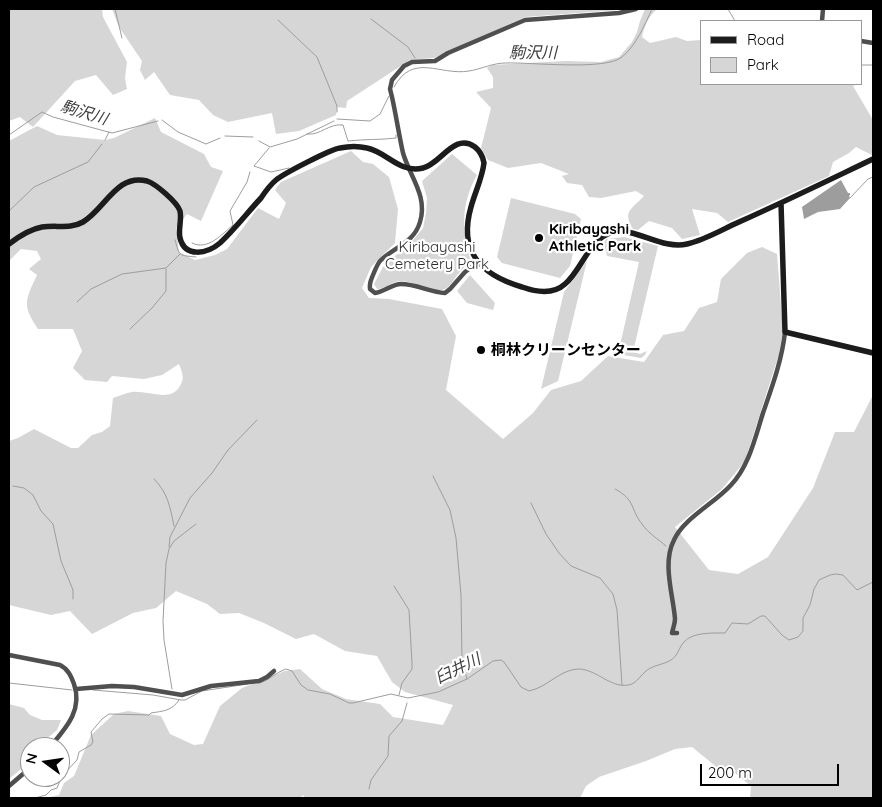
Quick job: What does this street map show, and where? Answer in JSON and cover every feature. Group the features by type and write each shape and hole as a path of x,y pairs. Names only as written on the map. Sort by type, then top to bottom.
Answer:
{"street":[{"path":"477,263 465,272 445,293 437,293 402,284 375,293 370,289 370,281 378,263 403,245 413,235 420,222 422,212 422,200 404,155 390,89 392,80 404,66 412,62 435,61 448,53 525,20 619,13 636,9"},
{"path":"9,244 27,232 40,227 75,226 85,221 121,185 129,180 138,180 148,182 161,190 174,202 180,210 180,236 183,245 190,251 198,253 214,248 220,243 276,180 339,148 371,149 399,166 410,169 422,169 429,166 450,149 460,144 469,144 481,153 483,158 483,170 471,205 468,230 469,243 477,263 488,273 501,280 534,290 553,290 566,283 598,241 607,235 622,231 667,244 687,244 781,203 873,159"},
{"path":"677,633 672,633 675,620 669,554 673,540 684,526 732,484 744,466 750,454 783,351 785,332 781,203"},
{"path":"785,332 873,353"},
{"path":"9,655 65,668 71,676 76,689 76,709 68,725 58,737"},
{"path":"76,689 112,686 134,687 182,695 212,686 259,681 274,671"},
{"path":"9,786 20,777"}],"green space":[{"path":"9,9 102,9 103,17 127,62 125,78 127,89 113,95 96,75 75,81 33,127 20,117 9,121"},
{"path":"112,9 632,9 525,17 434,58 410,60 347,101 346,108 337,107 336,115 299,131 276,134 272,113 228,122 213,115 199,100 170,95 154,72 145,80 140,70 142,61 119,27"},
{"path":"645,9 657,9 647,22 642,37 650,43 676,37 687,41 700,40 700,85 856,85 853,86 873,120 873,154 856,147 833,162 829,176 728,222 717,213 692,209 700,235 682,239 672,228 649,221 638,230 633,229 628,214 632,207 644,196 636,191 601,198 589,197 582,185 567,183 562,176 569,174 541,163 508,168 488,160 481,148 491,108 476,92 493,88 493,77 487,68 492,65 565,61 601,62 619,57 632,42"},
{"path":"155,118 161,132 204,154 211,167 223,171 201,221 187,214 176,228 179,252 195,260 215,255 227,249 258,208 279,219 286,203 275,190 281,182 351,151 363,162 373,164 389,177 398,209 395,243 371,267 362,288 369,298 389,299 442,309 456,336 446,390 503,439 533,413 551,390 581,381 608,356 644,362 663,335 684,331 699,308 717,302 721,279 747,253 762,247 777,254 783,331 779,354 745,461 722,489 675,527 709,570 738,574 768,557 813,488 835,432 854,432 873,395 873,798 750,798 751,786 731,770 719,769 692,747 675,749 599,777 586,786 580,798 305,798 303,795 300,798 46,798 59,795 62,787 70,787 70,779 74,776 91,735 114,714 128,711 161,716 170,734 194,745 203,744 220,706 242,688 285,671 300,669 322,689 346,699 380,704 393,717 443,725 453,705 405,692 392,682 377,656 345,651 314,634 296,639 239,613 220,614 207,604 176,591 156,608 133,613 92,634 70,611 51,615 9,605 9,441 34,429 71,448 78,448 92,435 102,432 110,426 113,398 132,392 158,395 171,394 182,383 183,378 179,364 162,375 144,379 112,376 107,382 85,380 73,368 82,351 73,329 38,329 29,314 27,308 28,297 37,275 29,269 41,259 37,251 21,249 9,261 9,141 37,126 57,135 105,140 114,138"},
{"name":"Kiribayashi Cemetery Park","path":"452,154 477,175 471,186 464,218 464,229 471,262 447,288 442,290 402,281 377,289 374,284 383,267 396,255 405,250 423,228 427,198 422,181"},
{"name":"Kiribayashi Athletic Park","path":"511,198 575,214 581,219 570,266 560,278 502,263 497,257"},
{"path":"624,237 658,246 633,352 640,354 647,351 641,358 618,354 639,262 607,256 604,243 606,239"},
{"path":"587,261 558,381 541,389 564,292"},
{"path":"470,275 495,303 493,310 467,303 457,291"},
{"path":"9,704 24,708 30,715 42,720 61,720 57,730 49,737 20,737 20,770 9,779"}],"shaded area":[{"path":"841,180 848,193 850,193 850,198 840,209 818,212 804,219 802,207"}],"waterway":[{"path":"115,9 122,38"},
{"name":"駒沢川","path":"394,87 401,76 410,70 418,68 458,72 501,63 584,65 613,61 622,57 632,47 652,9"},
{"name":"駒沢川","path":"728,9 734,20"},
{"path":"371,19 408,47 415,58"},
{"path":"278,20 317,57 337,106 337,112"},
{"name":"駒沢川","path":"862,65 873,65"},
{"name":"駒沢川","path":"337,119 370,121 380,114 389,96"},
{"name":"駒沢川","path":"9,135 42,112 53,117 112,133 158,121"},
{"name":"駒沢川","path":"162,120 178,132 206,144 220,138"},
{"name":"駒沢川","path":"259,141 270,147 297,139 334,121"},
{"path":"307,134 343,125 348,141 396,138 396,135"},
{"path":"105,140 109,132"},
{"name":"駒沢川","path":"225,136 253,137"},
{"path":"9,211 34,187 88,162 102,144"},
{"path":"269,148 254,166 271,172 289,168"},
{"path":"192,243 198,245 209,243 233,225 230,211 247,182 250,172"},
{"path":"850,198 868,179 873,177"},
{"path":"175,240 181,254 196,257"},
{"path":"77,302 91,289 122,274 166,268 180,254"},
{"path":"130,329 152,308 166,291 166,269"},
{"path":"169,547 170,537 190,498 212,473 228,450 257,420"},
{"path":"433,476 450,510 456,538 461,595 462,661 467,679"},
{"path":"154,479 159,484 170,506 174,526"},
{"path":"13,486 24,488 33,495 41,511 53,524 61,561 73,590 73,599"},
{"path":"615,489 630,501 644,527 666,546"},
{"path":"531,503 546,534 559,553 571,566 600,578 613,594 617,610 622,685"},
{"path":"172,689 164,640 163,621 166,563 169,549 174,541 196,524"},
{"name":"臼井川","path":"260,683 286,669 292,671 301,685 308,690 330,694 349,703 391,694 408,698 438,692 467,679 493,661 501,660 521,687 529,691 542,686 565,672 578,669 592,672 618,685 632,684 649,669 668,662 677,654 682,644 692,636 725,633 732,623 748,624 761,616 765,616 789,640 798,637 803,631 803,618 810,605 814,589 819,580 830,575 843,575 857,590 873,582"},
{"path":"394,586 409,610 412,663 412,669 402,683 399,695"},
{"name":"臼井川","path":"9,683 72,690"},
{"name":"臼井川","path":"93,690 153,695 185,700 202,691 248,684"},
{"path":"35,798 46,795 51,790 57,788 62,776 77,760 79,752 93,742 91,732 109,714 149,715 170,708 179,700"},
{"path":"369,789 371,780 388,756 389,736 402,721 407,703"}],"place":[{"name":"Kiribayashi Athletic Park","path":"539,238"},
{"name":"桐林クリーンセンター","path":"481,350"}]}
